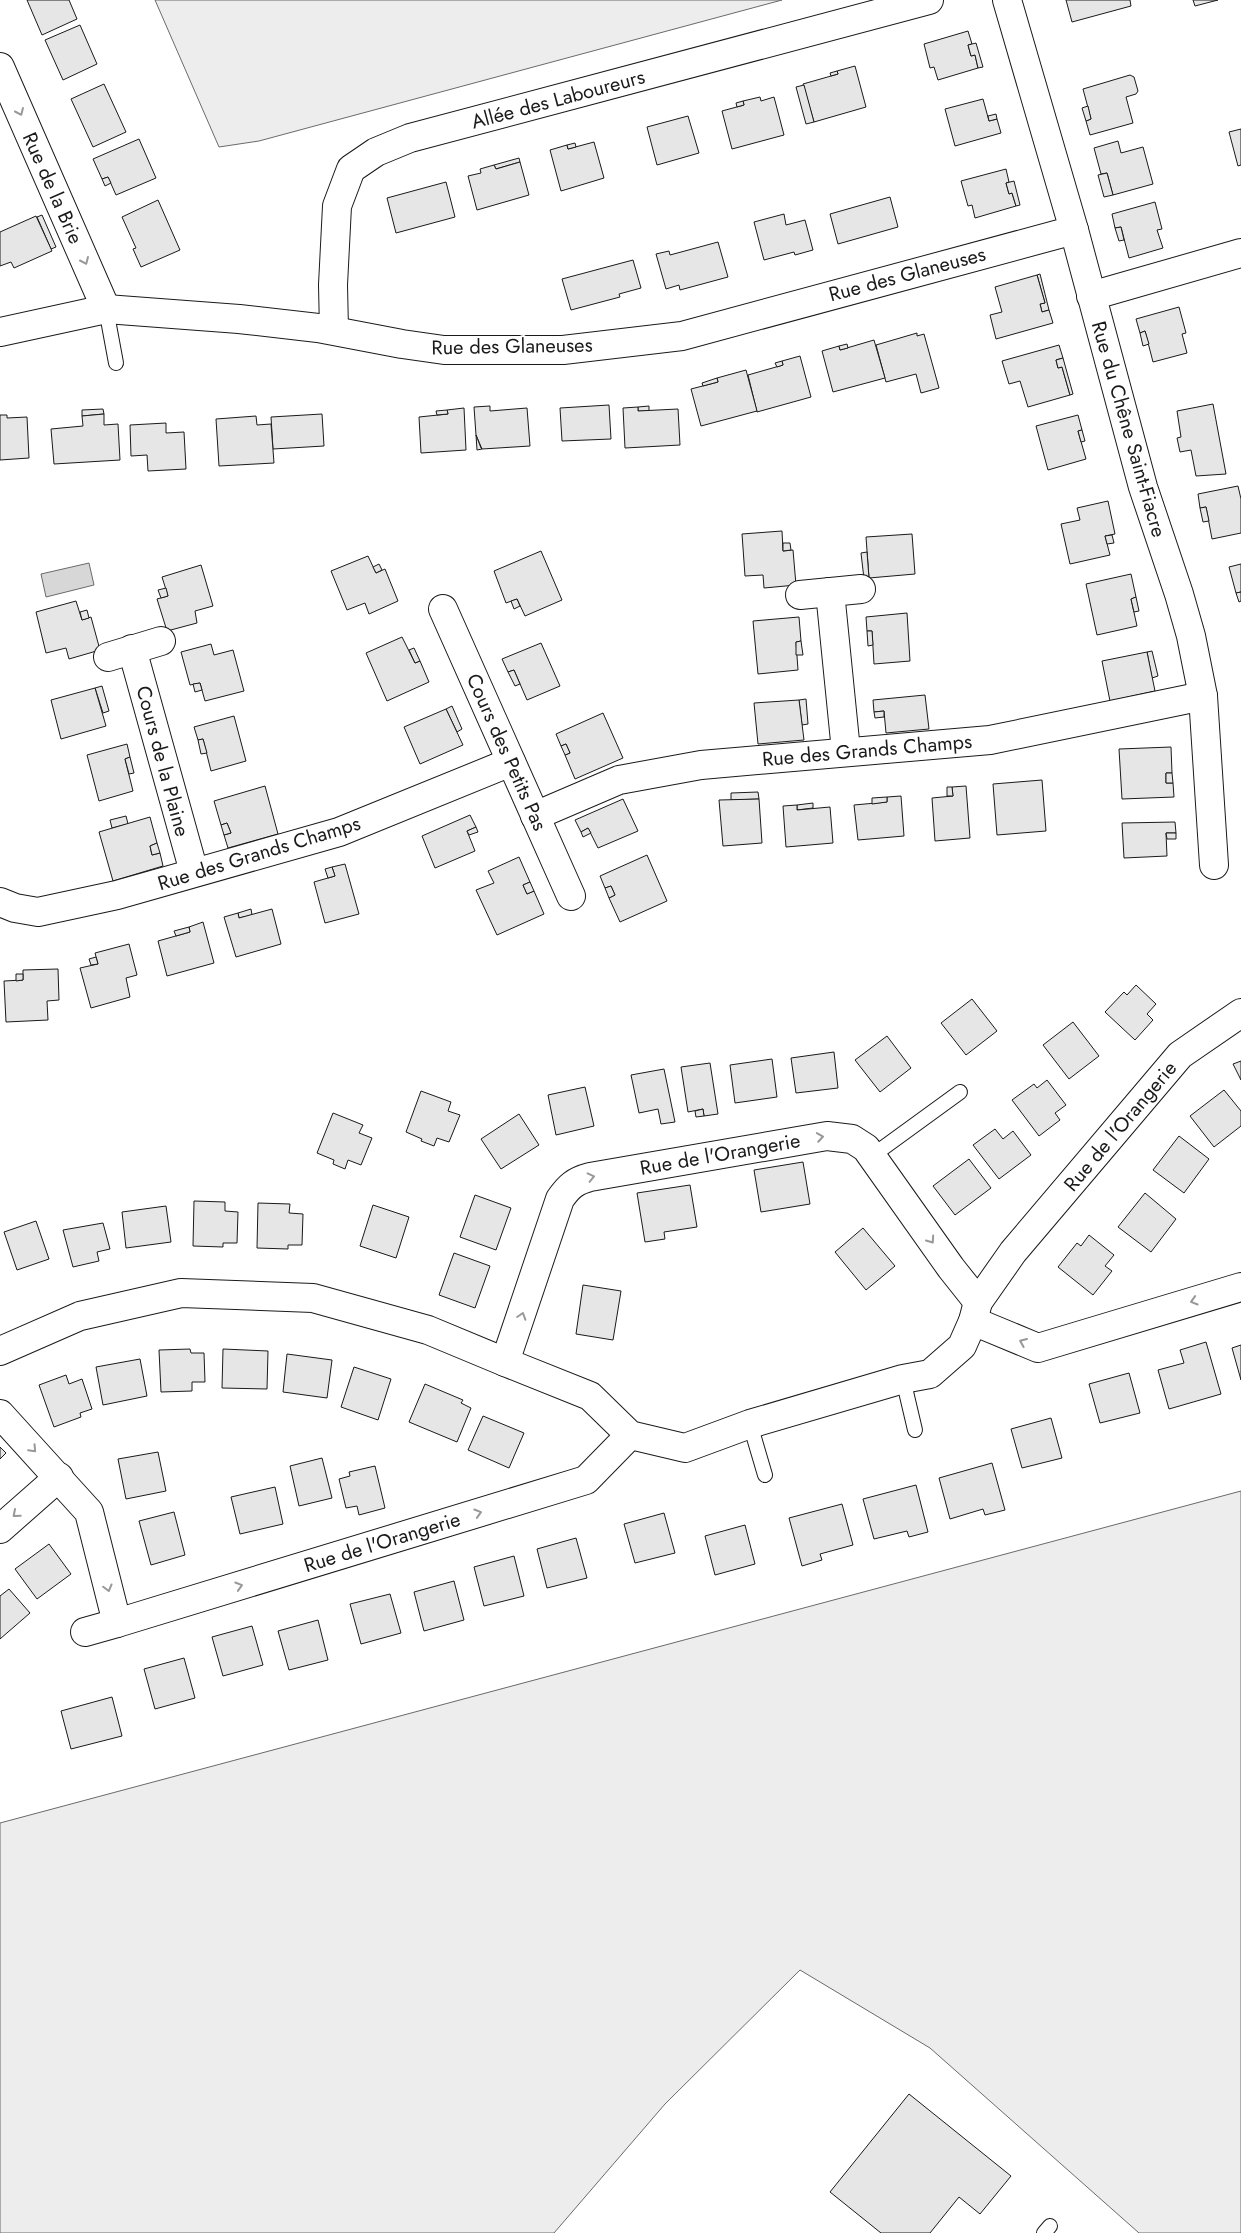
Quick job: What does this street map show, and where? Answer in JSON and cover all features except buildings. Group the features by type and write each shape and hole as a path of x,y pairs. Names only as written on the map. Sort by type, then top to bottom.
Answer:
{"street":[{"name":"Allée des Laboureurs","path":"334,330 333,285 337,206 351,169 376,152 410,138 929,0"},
{"name":"Rue du Chêne Saint-Fiacre","path":"1008,0 1074,230 1143,487 1191,636 1203,696 1214,865"},
{"name":"Rue de la Brie","path":"0,67 106,309"},
{"name":"Rue des Glaneuses","path":"0,332 106,309 240,319 334,330 402,344 444,350 563,350 682,336 1074,230"},
{"path":"1091,296 1241,253"},
{"path":"800,594 862,588"},
{"path":"830,592 846,751"},
{"name":"Cours des Petits Pas","path":"443,608 571,896"},
{"name":"Cours de la Plaine","path":"161,641 120,653 194,872"},
{"name":"Rue des Grands Champs","path":"536,816 619,780 701,765 990,740 1203,696"},
{"name":"Rue des Grands Champs","path":"0,902 14,908 38,912 117,895 339,832 511,762"},
{"name":"Rue de l'Orangerie","path":"85,1632 586,1480 630,1435 685,1448 750,1424 903,1378 930,1374 962,1346 976,1312 1013,1252 1180,1055 1241,1013"},
{"name":"Rue de l'Orangerie","path":"505,1362 560,1199 569,1186 576,1181 827,1136 852,1139 861,1143 951,1268 976,1312 1038,1348 1241,1287"},
{"path":"0,1352 80,1316 181,1294 313,1298 428,1330 590,1396 630,1435"},
{"path":"0,1414 59,1477 88,1512 117,1623"},
{"path":"0,1529 59,1477"}],"lane":[{"path":"106,309 116,363"},
{"path":"872,1156 960,1092"},
{"path":"903,1378 915,1430"},
{"path":"750,1424 765,1475"}],"shaded area":[{"path":"155,0 782,0 259,141 219,147"},
{"path":"89,563 94,585 46,597 41,574"},
{"path":"1241,1491 1241,2233 1139,2233 930,2048 800,1970 665,2104 554,2233 0,2233 0,1823"}]}
